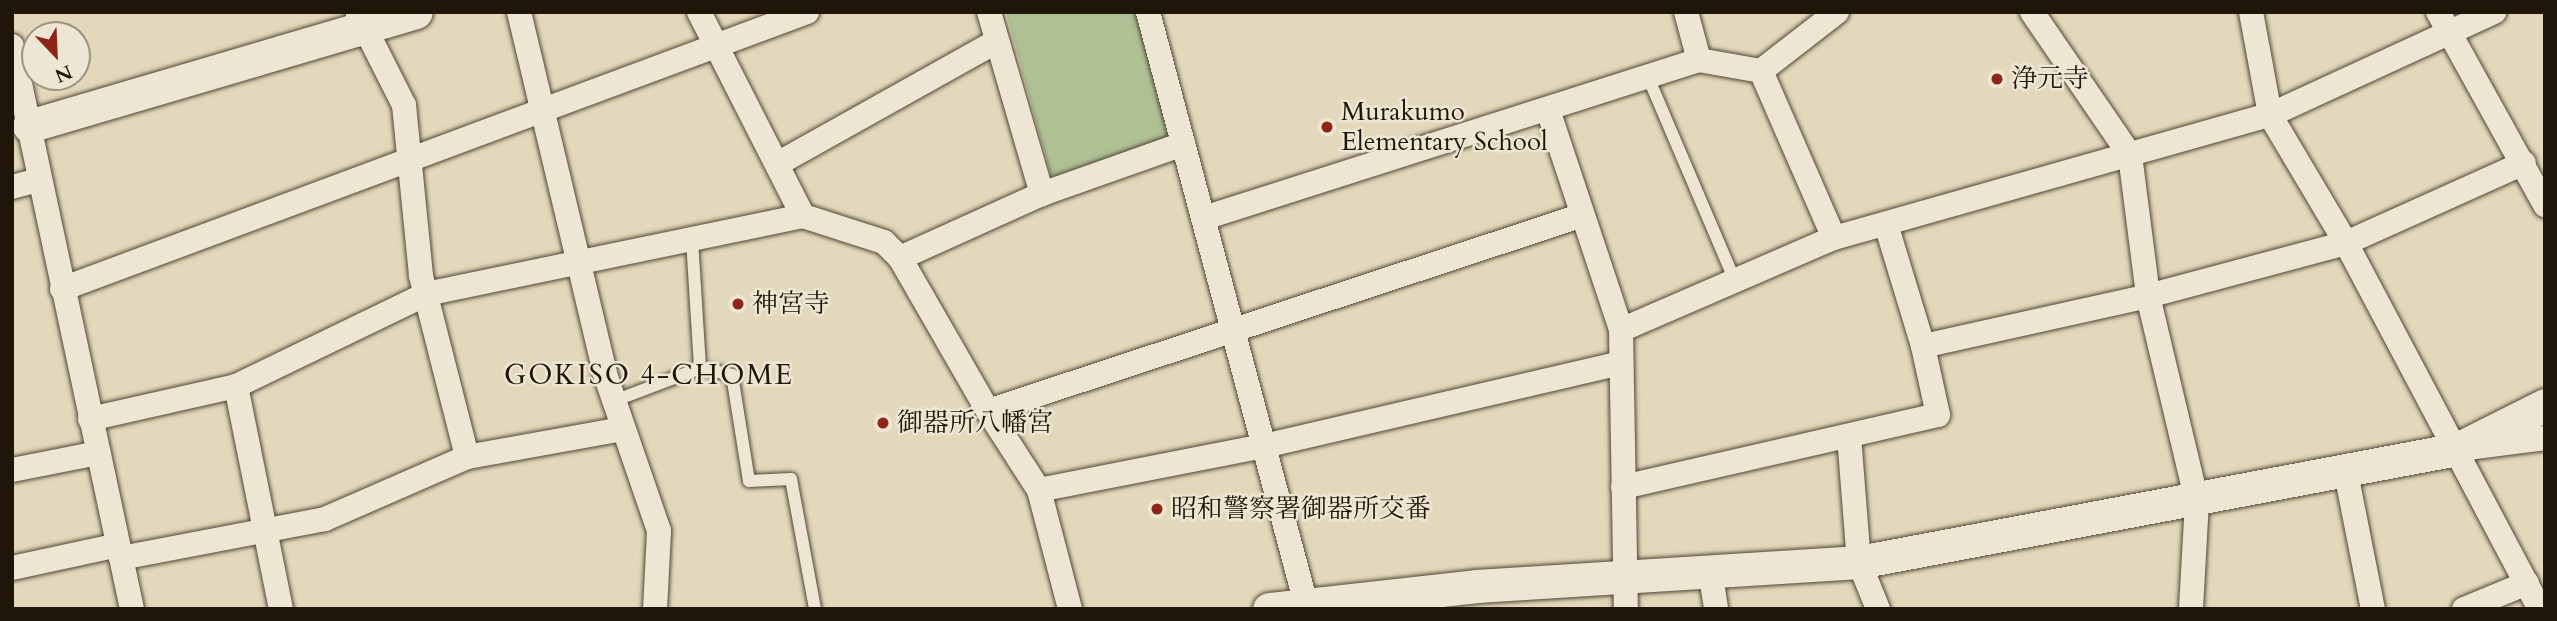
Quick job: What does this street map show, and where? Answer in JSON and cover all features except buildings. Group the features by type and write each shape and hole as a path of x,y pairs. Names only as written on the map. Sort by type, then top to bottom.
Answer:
{"street":[{"path":"29,126 362,21 416,12"},
{"path":"519,12 576,261 622,429 659,531 655,609"},
{"path":"699,12 779,163 803,216"},
{"path":"62,289 807,12"},
{"path":"989,12 1042,194"},
{"path":"1148,12 1306,604"},
{"path":"1686,12 1699,60"},
{"path":"1204,218 1699,60 1761,71 1837,12"},
{"path":"2032,12 2130,155 2148,296 2197,501 2191,609"},
{"path":"2250,12 2270,116 2346,243 2540,609"},
{"path":"2438,12 2545,205"},
{"path":"1621,330 1834,238 2270,116 2450,36 2494,12"},
{"path":"362,21 404,105 408,160 426,293 467,457"},
{"path":"779,163 997,41"},
{"path":"12,47 38,180 132,609"},
{"path":"1761,71 1834,238"},
{"path":"1548,110 1621,330 1626,609"},
{"path":"900,258 1042,194 1182,144"},
{"path":"1923,346 2148,296 2346,243 2524,163"},
{"path":"12,187 38,180"},
{"path":"988,411 1232,333 1583,215"},
{"path":"90,419 236,386 426,293 803,216 884,242 900,258 988,411 1039,490 1070,609"},
{"path":"1623,487 1938,415 1923,346 1886,224"},
{"path":"1039,490 1264,446 1620,363"},
{"path":"236,386 281,609"},
{"path":"2457,449 2545,405"},
{"path":"12,568 265,533 325,519 467,457 622,429"},
{"path":"1849,436 1859,562 1878,609"},
{"path":"1269,609 1476,592 1626,574 1859,562 2346,473 2457,449 2545,438"},
{"path":"12,470 98,453"},
{"path":"2346,473 2373,609"},
{"path":"1710,570 1716,609"},
{"path":"2464,609 2527,583"}],"lane":[{"path":"1648,77 1735,281"},
{"path":"692,240 699,368"},
{"path":"614,401 699,368 732,375 749,481 791,479 815,609"}],"green space":[{"path":"1006,12 1144,12 1169,139 1066,178 1051,175"}],"place":[{"name":"浄元寺","path":"1997,79"},
{"name":"Murakumo Elementary School","path":"1327,127"},
{"name":"神宮寺","path":"738,304"},
{"name":"御器所八幡宮","path":"883,423"},
{"name":"昭和警察署御器所交番","path":"1157,509"}],"district":[{"name":"GOKISO 4-CHOME","path":"649,375"}]}
